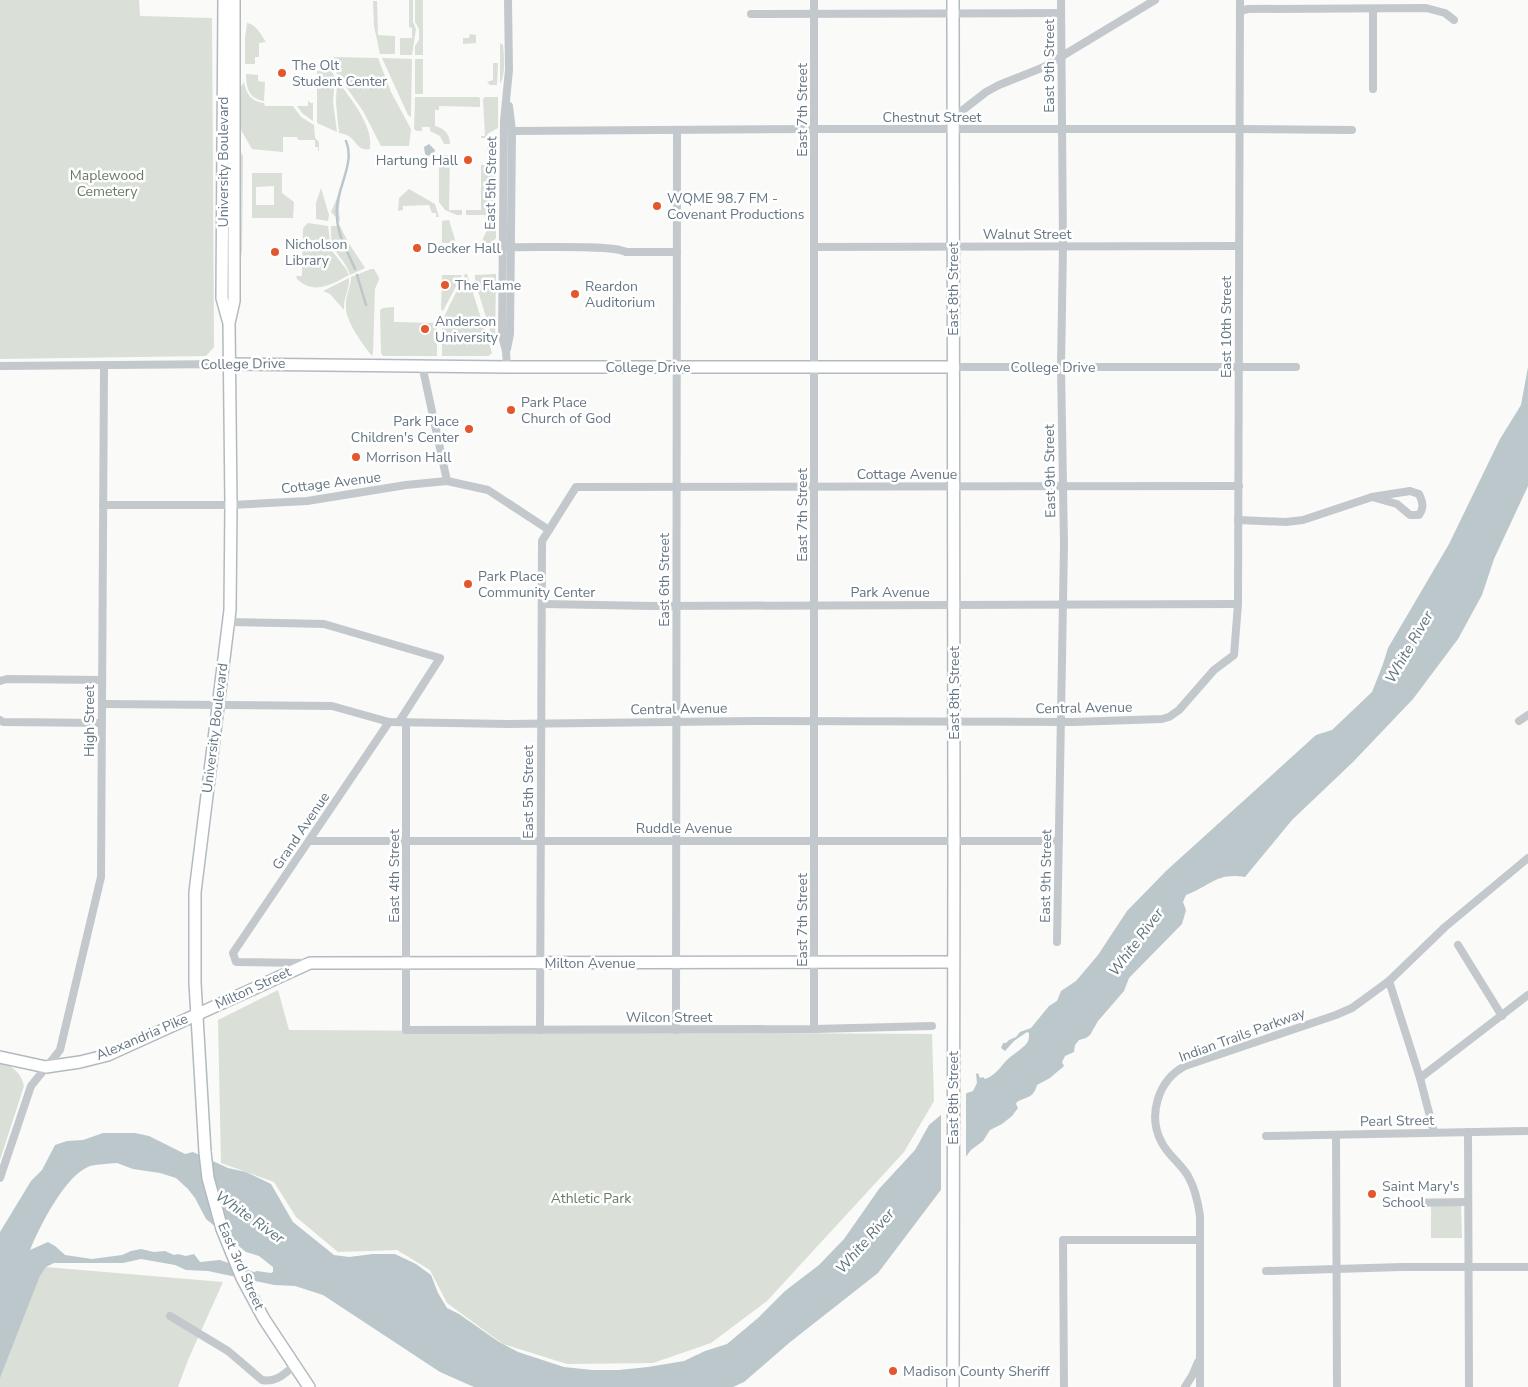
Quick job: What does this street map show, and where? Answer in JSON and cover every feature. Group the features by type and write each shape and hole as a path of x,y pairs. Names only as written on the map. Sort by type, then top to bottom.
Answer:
{"main road":[{"name":"East 8th Street","path":"953,0 953,1387"},
{"name":"University Boulevard","path":"204,1133 196,1014 194,892 228,622 231,505 229,323 222,298 228,269 229,3"},
{"name":"College Drive","path":"229,364 953,368"},
{"name":"Milton Avenue","path":"310,963 953,962"},
{"name":"Milton Street","path":"196,1014 310,963"},
{"name":"Alexandria Pike","path":"0,1057 46,1067 80,1062 108,1055 196,1014"},
{"name":"East 3rd Street","path":"204,1133 208,1178 222,1229 242,1278 264,1319 309,1387"}],"street":[{"name":"East 5th Street","path":"507,367 506,351 502,336 507,247 504,121 508,70 508,0"},
{"name":"East 7th Street","path":"814,0 814,1029"},
{"name":"East 9th Street","path":"1057,942 1064,545 1061,367 1063,246 1061,0"},
{"path":"954,117 999,84 1044,67 1155,0"},
{"name":"East 10th Street","path":"1234,655 1238,604 1240,0"},
{"path":"1240,11 1248,9 1426,8 1445,13 1454,20"},
{"path":"1373,9 1373,88"},
{"path":"751,14 1061,13"},
{"name":"Chestnut Street","path":"513,131 814,129 1352,130"},
{"name":"East 6th Street","path":"676,1030 677,130"},
{"name":"Walnut Street","path":"814,247 1239,246"},
{"path":"507,247 677,252"},
{"name":"College Drive","path":"0,366 229,364"},
{"name":"High Street","path":"0,1178 31,1086 60,1050 100,878 104,366"},
{"path":"422,366 447,481"},
{"name":"College Drive","path":"953,368 1296,367"},
{"name":"Cottage Avenue","path":"103,505 231,505 307,501 406,485 447,481 488,490 549,530"},
{"name":"Cottage Avenue","path":"576,487 1238,486"},
{"name":"East 5th Street","path":"540,1030 542,541 576,487"},
{"path":"1238,520 1286,522 1302,520 1372,497 1410,491 1419,494 1423,500 1423,510 1419,515 1410,515 1397,504 1372,497"},
{"name":"Park Avenue","path":"542,604 1238,604"},
{"path":"228,622 324,624 440,658 403,722"},
{"name":"Central Avenue","path":"102,704 332,706 389,722 1061,722 1162,718 1169,717 1179,710 1214,670 1234,655"},
{"path":"0,681 6,679 102,680"},
{"path":"1519,722 1528,715"},
{"path":"0,720 3,722 102,723"},
{"name":"Grand Avenue","path":"233,953 389,722"},
{"name":"East 4th Street","path":"403,722 406,841 406,1030"},
{"name":"Ruddle Avenue","path":"309,841 1059,841"},
{"name":"Indian Trails Parkway","path":"1200,1343 1200,1216 1195,1192 1188,1176 1162,1144 1156,1125 1155,1108 1158,1096 1167,1081 1185,1066 1352,1008 1388,981 1445,927 1528,858"},
{"path":"1458,945 1502,1016"},
{"name":"Milton Avenue","path":"233,953 236,962 310,963"},
{"path":"1388,981 1420,1078 1434,1132"},
{"path":"1420,1078 1528,995"},
{"name":"Wilcon Street","path":"406,1030 814,1029 932,1026"},
{"path":"1468,1132 1468,1387"},
{"name":"Pearl Street","path":"1266,1136 1528,1132"},
{"path":"1336,1135 1337,1387"},
{"path":"1402,1203 1468,1202"},
{"path":"1064,1387 1063,1240 1200,1240"},
{"path":"1266,1271 1468,1266 1528,1267"},
{"path":"170,1316 228,1351 262,1380 270,1382 280,1378 294,1366"},
{"path":"1184,1387 1196,1366 1200,1343"},
{"path":"1200,1343 1200,1387"}],"green space":[{"name":"Maplewood Cemetery","path":"0,0 139,0 140,16 212,18 214,347 206,356 0,359"},
{"path":"409,0 413,0 413,22 416,29 412,55 400,55 400,38 412,38 412,28 409,27"},
{"path":"415,0 423,0 423,55 415,55 415,46 419,40 419,29 415,22"},
{"path":"373,1 377,1 378,35 395,36 395,54 380,54 374,26"},
{"path":"247,23 256,28 266,42 259,43 259,57 255,57 255,64 245,64"},
{"path":"470,34 476,35 476,43 463,44 463,38 469,38"},
{"path":"500,43 503,45 504,65 500,84"},
{"path":"334,57 378,58 391,92 411,129 409,146 381,146 363,111 333,68"},
{"path":"382,58 412,59 411,117 408,115"},
{"path":"415,59 423,59 423,94 415,94"},
{"path":"493,63 498,63 497,85 490,85 487,82 493,80"},
{"path":"327,70 332,72 335,77 333,102 337,132 317,123 317,71"},
{"path":"246,74 258,75 258,81 265,82 264,101 255,98 249,92"},
{"path":"337,80 365,122 370,140 370,149 362,149 350,137 339,133 336,103"},
{"path":"244,82 248,94 253,99 264,103 265,106 293,106 301,117 314,125 315,138 319,142 319,151 318,147 315,147 315,140 298,140 297,137 283,137 283,152 252,149 241,130 241,87"},
{"path":"415,97 478,97 480,98 480,107 439,106 439,110 435,110 435,126 444,130 449,137 450,144 444,144 440,136 430,131 430,127 422,127 422,131 414,129"},
{"path":"485,97 498,97 498,128 489,133 485,138 481,138 481,136 485,136 483,99"},
{"path":"308,100 310,103 313,103 313,121 302,113 297,106 308,106"},
{"path":"497,134 496,168 489,160 487,151 490,141"},
{"path":"239,149 243,156 242,250 238,261"},
{"path":"444,155 450,155 449,210 462,210 462,215 445,210 439,202 439,160"},
{"path":"481,165 485,165 496,174 496,207 492,215 466,215 466,210 481,210"},
{"path":"252,173 282,173 282,193 294,202 293,218 252,218","holes":["274,186 274,205 256,205 256,187"]},
{"path":"321,188 329,215 328,221 316,219 316,203"},
{"path":"341,189 339,209 340,222 331,212"},
{"path":"409,189 435,204 439,217 436,217 436,213 432,213 429,205 403,206 403,210 398,211 399,198"},
{"path":"492,219 496,219 496,238 492,243 481,243"},
{"path":"449,220 456,243 442,243 442,221"},
{"path":"308,223 328,226 330,251 333,252 349,275 323,287 310,287 297,279 296,276 302,276 303,228"},
{"path":"331,226 340,226 365,268 350,275 332,244"},
{"path":"374,269 379,279 375,289 372,356 351,324 346,310 351,277"},
{"path":"465,274 467,274 492,353 489,356 442,356 442,321"},
{"path":"496,274 495,347 475,281 475,275"},
{"path":"442,275 462,275 443,311 441,309"},
{"path":"349,278 344,310 330,294 323,291"},
{"path":"394,307 394,322 437,323 437,356 383,356 381,353 380,310"},
{"name":"Athletic Park","path":"278,990 289,1030 932,1034 934,1101 904,1152 767,1301 711,1343 653,1363 567,1364 503,1344 447,1303 430,1270 397,1250 338,1252 296,1217 274,1182 221,1163 218,1020"},
{"path":"0,1062 16,1071 21,1077 24,1086 0,1160"},
{"path":"1461,1205 1462,1238 1431,1238 1431,1206"},
{"path":"46,1267 223,1282 178,1387 0,1387 0,1340"}],"water":[{"path":"429,144 435,150 434,153 428,156 425,154 424,147"},
{"name":"White River","path":"1528,367 1528,486 1494,559 1482,595 1458,639 1413,699 1353,762 1292,820 1245,877 1227,876 1220,878 1186,895 1183,902 1186,910 1182,924 1129,978 1124,991 1098,1021 1090,1035 1079,1040 1075,1045 1074,1052 1065,1056 1062,1062 1064,1066 1050,1078 1037,1085 1032,1095 1017,1102 1018,1108 1012,1116 990,1130 983,1141 971,1150 878,1273 789,1343 744,1382 733,1387 474,1387 440,1372 323,1295 295,1286 274,1285 208,1271 186,1270 175,1265 141,1259 123,1263 54,1263 46,1267 39,1278 0,1378 0,1232 31,1181 42,1170 55,1145 67,1141 83,1140 103,1133 135,1133 149,1136 185,1154 193,1152 228,1168 246,1172 271,1184 293,1222 334,1255 349,1257 395,1254 416,1264 431,1275 438,1293 447,1308 459,1314 499,1342 518,1352 564,1367 619,1370 684,1361 705,1351 727,1344 758,1318 785,1291 819,1265 844,1239 879,1189 915,1150 929,1125 967,1093 973,1091 977,1083 976,1074 978,1073 980,1078 983,1077 985,1079 991,1076 1026,1044 1029,1039 1029,1033 1027,1032 1014,1041 1005,1051 1001,1048 1003,1043 1016,1037 1020,1032 1031,1028 1049,1006 1057,1001 1061,991 1076,981 1098,955 1127,911 1166,871 1316,735 1332,730 1372,692 1388,648 1449,544 1500,439 1521,405","holes":["117,1163 133,1169 160,1173 176,1178 195,1198 206,1219 246,1252 259,1256 273,1267 273,1272 254,1272 220,1260 200,1262 194,1254 186,1256 174,1255 165,1251 154,1252 141,1249 122,1255 92,1259 65,1255 48,1242 30,1250 54,1202 71,1180 81,1171 90,1166"]}],"pier":[{"path":"966,1091 966,1159 941,1194 941,1112"}],"waterway":[{"path":"346,141 349,157 338,198 337,215 339,231 355,269"},
{"path":"357,275 366,305"}],"place":[{"name":"The Olt Student Center","path":"282,73"},
{"name":"Hartung Hall","path":"468,160"},
{"name":"WQME 98.7 FM - Covenant Productions","path":"657,206"},
{"name":"Decker Hall","path":"417,248"},
{"name":"Nicholson Library","path":"275,252"},
{"name":"The Flame","path":"445,285"},
{"name":"Reardon Auditorium","path":"575,294"},
{"name":"Anderson University","path":"425,329"},
{"name":"Park Place Church of God","path":"511,410"},
{"name":"Park Place Children's Center","path":"469,429"},
{"name":"Morrison Hall","path":"356,457"},
{"name":"Park Place Community Center","path":"468,584"},
{"name":"Saint Mary's School","path":"1372,1194"},
{"name":"Madison County Sheriff","path":"893,1371"}]}
